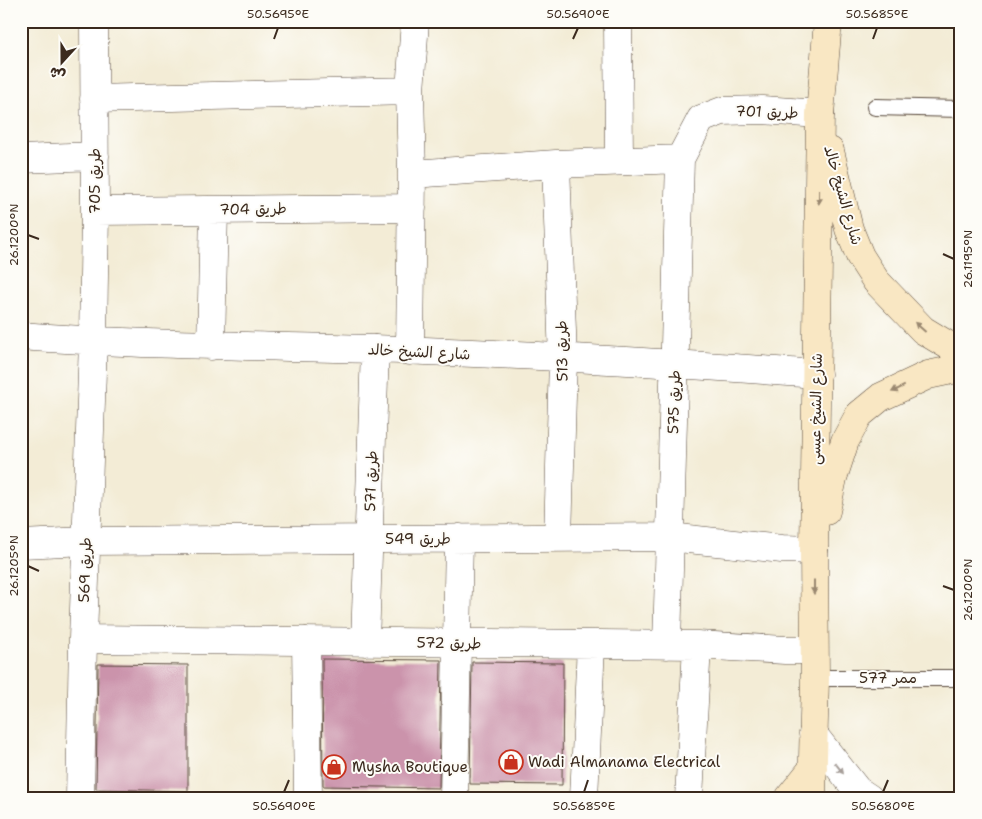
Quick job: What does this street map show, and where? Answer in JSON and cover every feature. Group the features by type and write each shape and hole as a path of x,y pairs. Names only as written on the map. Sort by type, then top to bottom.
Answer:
{"street":[{"name":"طريق 705","path":"94,21 94,342"},
{"path":"410,351 412,174 410,91 415,21"},
{"path":"618,21 619,161"},
{"name":"شارع الشيخ عيسى","path":"812,798 815,678 814,550 820,114 828,21"},
{"path":"94,99 410,91"},
{"name":"طريق 701","path":"680,159 701,119 722,110 762,110 820,114"},
{"name":"شارع الشيخ خالد","path":"820,114 849,229 860,256 876,281 923,330 961,353"},
{"path":"21,160 95,156"},
{"path":"412,174 556,164 680,159"},
{"name":"طريق 575","path":"667,645 680,159"},
{"name":"طريق 513","path":"556,164 563,358 558,538"},
{"name":"طريق 704","path":"95,211 412,208"},
{"path":"211,346 214,210"},
{"name":"شارع الشيخ خالد","path":"21,336 94,342 375,349 675,364 817,374"},
{"name":"طريق 569","path":"80,798 83,639 94,342"},
{"name":"طريق 571","path":"365,642 375,349"},
{"path":"814,550 844,441 859,415 881,398 928,375 961,368"},
{"name":"طريق 549","path":"21,544 87,540 669,537 782,549 814,550"},
{"path":"454,798 459,538"},
{"name":"طريق 572","path":"83,639 697,645 814,650"},
{"path":"306,641 308,798"},
{"path":"584,798 590,644"},
{"path":"689,798 697,645"},
{"path":"813,734 857,790 869,798"},
{"path":"789,798 812,768"}],"lane":[{"path":"875,108 961,110"},
{"name":"ممر 577","path":"815,678 961,678"}],"building":[{"path":"322,659 441,660 439,788 323,786"},
{"path":"472,662 563,663 562,785 470,784"},
{"path":"98,664 188,665 188,791 96,789"}],"place":[{"name":"Wadi Almanama Electrical","path":"511,762"},
{"name":"Mysha Boutique","path":"334,767"}]}
